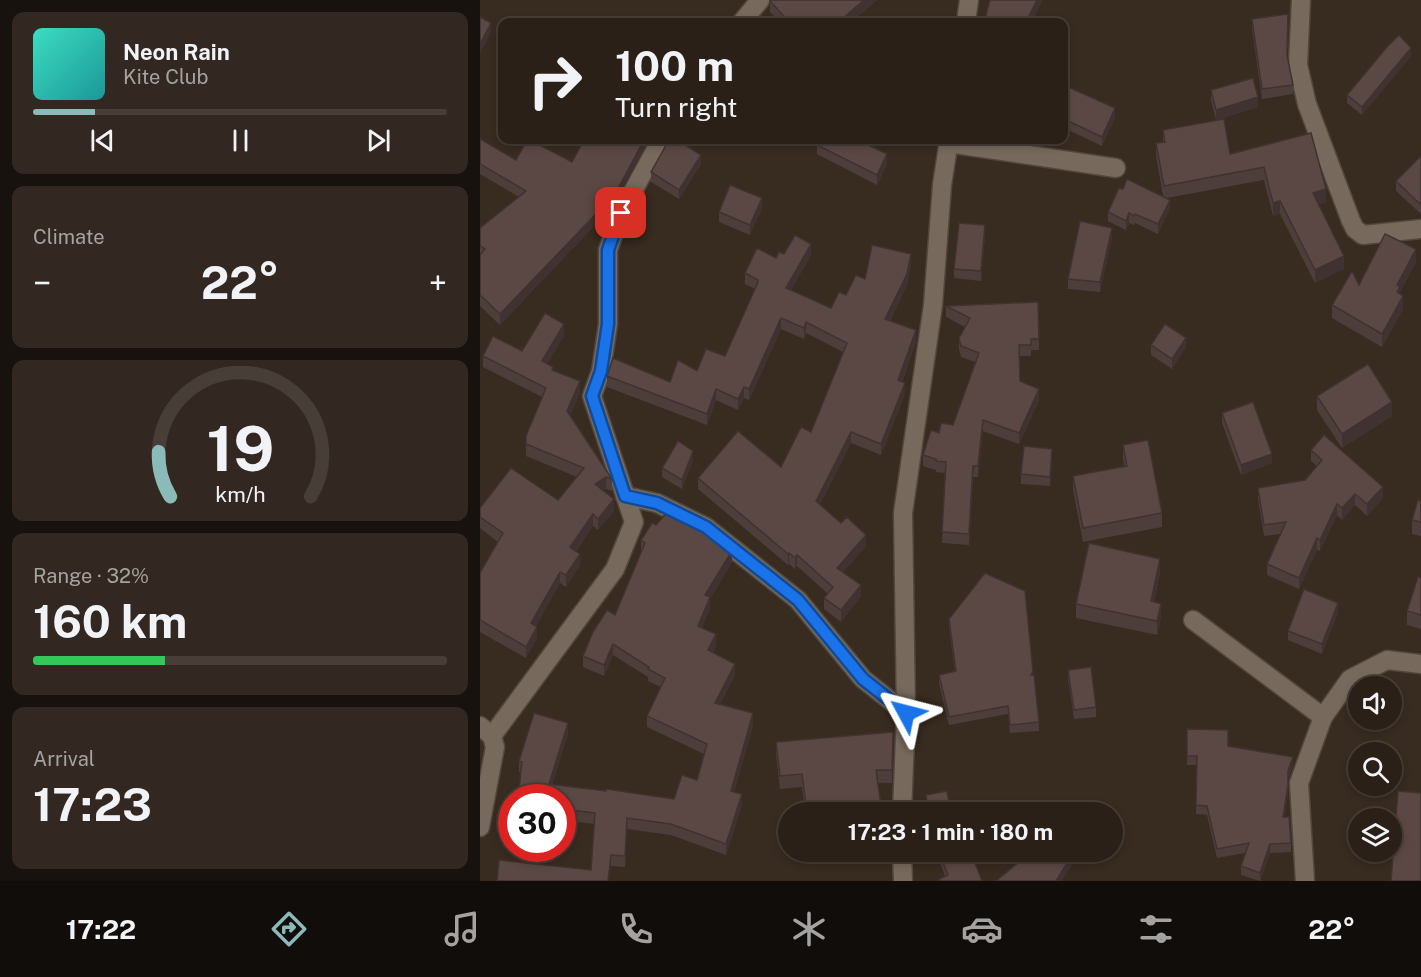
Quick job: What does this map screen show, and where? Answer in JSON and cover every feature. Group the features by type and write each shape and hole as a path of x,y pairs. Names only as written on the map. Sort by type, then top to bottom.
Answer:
{"street":[{"path":"745,18 760,0"},
{"path":"967,18 969,0"},
{"path":"1301,0 1298,65 1307,104 1355,229 1363,235 1421,229"},
{"path":"480,827 495,747 486,731 615,569 633,522 592,396 601,371 608,324 608,250 621,213 660,144"},
{"path":"902,802 906,713 903,513 933,305 942,185 949,144"},
{"path":"968,144 1116,168"},
{"path":"625,496 657,503 706,527 798,600 863,679 906,713"},
{"path":"1193,620 1323,717"},
{"path":"1305,881 1299,783 1323,717 1350,678 1387,660 1421,664"},
{"path":"902,862 903,881"}],"building":[{"path":"864,0 843,18 785,18 770,1"},
{"path":"990,0 1037,0 1028,18 985,18"},
{"path":"1288,14 1287,55 1293,85 1262,89 1252,19"},
{"path":"480,17 491,23 480,44"},
{"path":"1399,35 1411,48 1362,107 1347,95"},
{"path":"1253,78 1258,97 1216,110 1211,90"},
{"path":"1068,87 1115,108 1102,137 1068,121"},
{"path":"1224,119 1230,154 1311,133 1326,189 1313,193 1344,256 1315,270 1280,201 1273,203 1264,167 1164,186 1156,143 1165,142 1163,130"},
{"path":"480,139 516,160 525,144 538,144 572,162 582,144 642,144 608,207 606,206 599,216 596,214 500,314 480,295 480,255 485,249 480,246 480,228 526,191 480,164"},
{"path":"667,144 683,144 701,155 679,190 651,172"},
{"path":"866,144 887,154 877,175 817,145"},
{"path":"1421,156 1421,205 1396,181"},
{"path":"1127,179 1170,200 1158,224 1129,213 1126,221 1108,212 1119,188 1123,189"},
{"path":"730,185 762,198 750,225 719,212"},
{"path":"1080,221 1112,228 1100,282 1068,279"},
{"path":"959,223 985,225 981,271 954,269"},
{"path":"1385,234 1416,249 1397,285 1400,287 1397,292 1403,296 1382,334 1332,305 1352,271 1359,285"},
{"path":"795,235 811,244 786,288 831,308 839,292 846,295 856,275 865,279 872,245 911,254 907,274 885,319 916,330 898,380 905,383 881,444 851,432 816,501 841,523 847,517 866,535 837,568 861,585 841,610 824,598 833,587 797,555 795,558 788,554 698,478 738,431 781,467 801,427 811,432 847,343 806,322 804,328 781,318 749,389 744,387 738,399 716,389 707,414 607,376 613,358 670,382 678,360 697,371 706,349 725,356 758,282 745,273 757,248 776,258 779,252 784,254"},
{"path":"1038,302 1039,339 1031,339 1031,345 1019,345 1020,381 1039,389 1019,433 983,420 978,466 973,466 969,534 942,532 946,462 936,461 936,459 923,455 931,430 939,433 941,423 953,425 979,353 961,346 959,338 970,318 946,306"},
{"path":"545,313 564,324 542,361 553,367 552,370 580,381 567,411 612,479 606,477 595,484 614,499 598,519 593,514 570,547 580,554 566,575 560,572 531,623 537,627 526,647 480,620 480,573 503,533 480,517 480,508 511,468 558,500 584,468 526,444 526,436 546,388 483,356 493,336 522,351"},
{"path":"1165,324 1186,338 1172,359 1151,345"},
{"path":"1368,364 1392,402 1342,434 1317,396"},
{"path":"1253,402 1272,454 1241,465 1222,413"},
{"path":"1324,435 1383,487 1367,504 1355,494 1342,508 1337,504 1320,540 1317,538 1299,578 1267,564 1286,522 1264,525 1258,488 1305,480 1322,460 1311,450"},
{"path":"1148,440 1162,513 1083,528 1073,476 1127,466 1123,445"},
{"path":"678,441 693,451 682,480 662,468"},
{"path":"1024,446 1052,449 1050,477 1021,474"},
{"path":"1418,500 1421,501 1421,522 1412,520"},
{"path":"669,510 732,551 705,595 710,597 698,626 716,634 708,650 735,664 715,703 753,713 731,791 742,794 726,844 671,824 627,818 625,856 611,855 608,881 497,881 499,862 591,870 595,813 576,811 576,787 606,791 606,789 674,799 682,775 697,780 707,744 647,716 665,678 613,644 604,665 583,656 593,632 607,610 615,615 645,543 641,540 652,523 656,525"},
{"path":"1089,543 1160,559 1151,601 1161,604 1157,621 1076,604"},
{"path":"985,573 1025,591 1033,671 1031,675 1034,675 1039,722 1010,725 1008,706 949,717 939,675 956,671 949,619"},
{"path":"1418,577 1421,578 1421,615 1407,611"},
{"path":"1304,589 1338,603 1322,644 1288,631"},
{"path":"1091,667 1096,707 1074,710 1068,670"},
{"path":"534,713 568,723 549,784 520,784 522,762 519,761"},
{"path":"1187,729 1228,730 1228,746 1293,757 1288,771 1283,817 1289,817 1291,843 1270,844 1260,873 1241,866 1249,843 1217,849 1207,806 1196,805 1197,756 1187,756"},
{"path":"893,732 892,770 876,770 880,802 806,802 802,774 780,776 776,742"},
{"path":"947,791 949,802 927,802 926,795"},
{"path":"1402,791 1421,793 1421,881 1391,881 1392,862 1402,862 1402,808 1397,808 1398,796 1402,796"},
{"path":"943,862 975,862 982,881 940,881 939,879 948,875"},
{"path":"1019,862 1068,862 1056,881 996,881"}],"route":[{"path":"621,213 608,250 608,324 601,371 592,396 625,496 657,503 706,527 798,600 863,679 906,713"}]}
